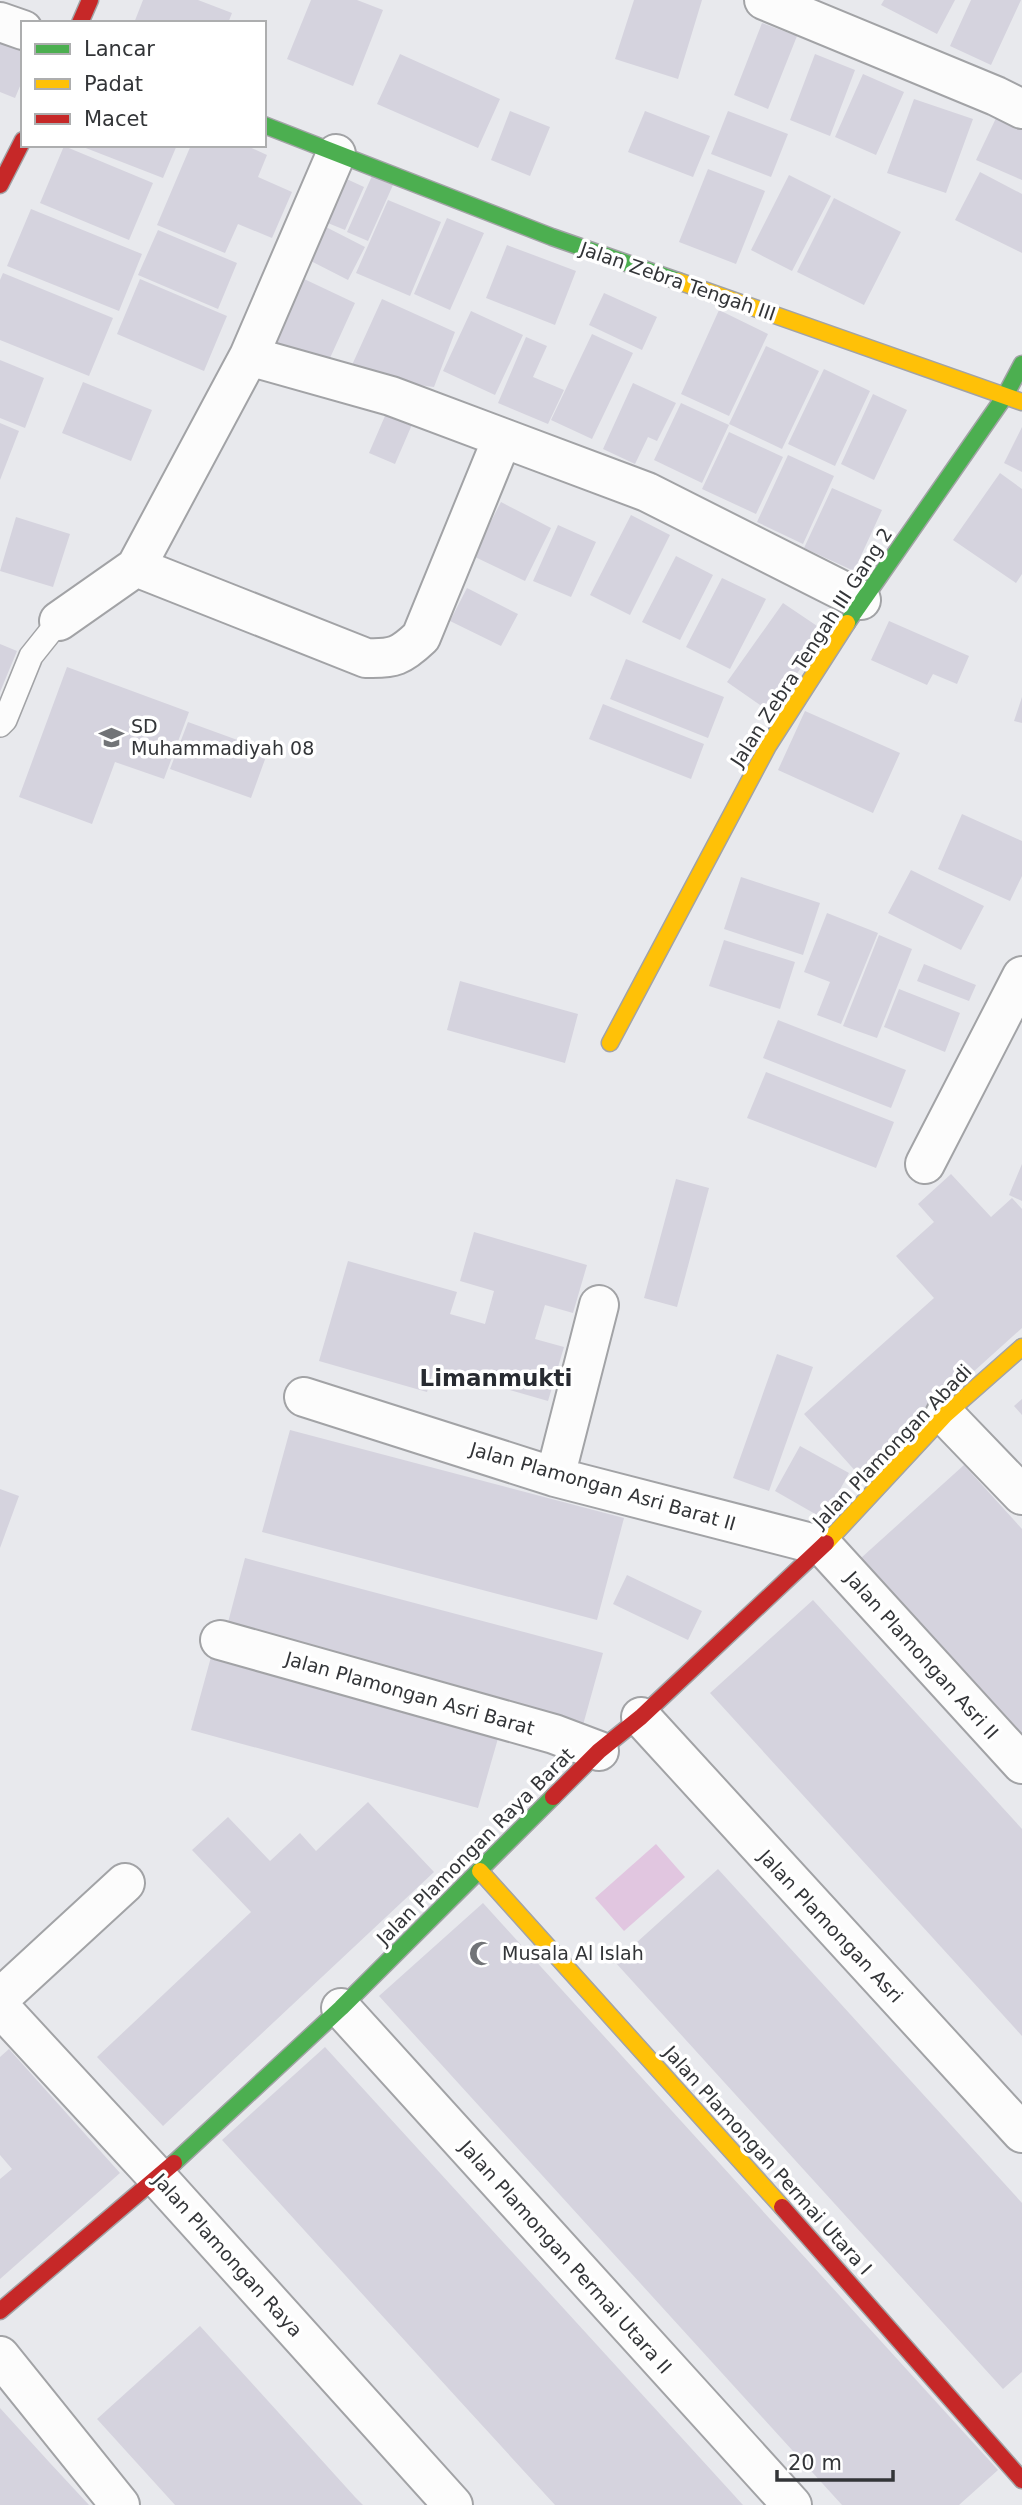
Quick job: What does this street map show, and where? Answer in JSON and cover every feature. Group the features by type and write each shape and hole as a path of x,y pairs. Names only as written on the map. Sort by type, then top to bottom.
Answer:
{"street":[{"path":"81,21 90,0"},
{"path":"764,0 1022,109"},
{"path":"0,22 21,29"},
{"name":"Jalan Zebra Tengah III","path":"266,126 552,237 1022,402"},
{"path":"0,185 21,144"},
{"path":"59,621 136,567 249,356 336,154"},
{"path":"249,356 391,396 648,492 861,600"},
{"name":"Jalan Zebra Tengah III Gang 2","path":"610,1044 768,746 861,600 1005,396 1022,364"},
{"path":"136,567 366,658 387,659 404,653 421,637 502,439"},
{"path":"925,1164 1022,976"},
{"path":"555,1477 599,1305"},
{"name":"Jalan Plamongan Abadi","path":"823,1546 945,1415 1022,1347"},
{"name":"Jalan Plamongan Asri Barat II","path":"304,1396 555,1477 823,1546"},
{"path":"945,1415 1022,1495"},
{"name":"Jalan Plamongan Raya Barat","path":"0,2311 158,2178 341,2008 599,1752 641,1717 823,1546"},
{"name":"Jalan Plamongan Asri II","path":"823,1546 1022,1764"},
{"name":"Jalan Plamongan Asri Barat","path":"220,1640 554,1734 599,1752"},
{"name":"Jalan Plamongan Asri","path":"641,1717 1022,2133"},
{"name":"Jalan Plamongan Permai Utara I","path":"480,1871 817,2246 1022,2480"},
{"path":"0,1997 125,1884"},
{"name":"Jalan Plamongan Raya","path":"0,2007 453,2505"},
{"name":"Jalan Plamongan Permai Utara II","path":"341,2008 792,2505"},
{"path":"0,2356 120,2505"}],"lane":[{"path":"0,725 5,720 31,656 59,621"}],"shaded area":[{"path":"656,1844 685,1877 624,1931 595,1898"}],"building":[{"path":"143,0 198,0 232,13 229,21 135,21"},
{"path":"311,0 357,0 383,10 353,86 287,59"},
{"path":"634,0 702,0 678,79 615,59"},
{"path":"884,0 955,0 937,34 881,5"},
{"path":"971,0 1021,0 991,65 950,46"},
{"path":"762,23 797,36 768,109 734,95"},
{"path":"0,38 21,46 21,84 15,98 0,92"},
{"path":"400,54 500,99 478,148 377,104"},
{"path":"815,54 855,70 830,136 790,120"},
{"path":"863,74 904,92 876,155 835,137"},
{"path":"914,99 973,119 946,193 887,173"},
{"path":"510,111 550,127 530,176 491,160"},
{"path":"645,111 710,136 693,177 628,152"},
{"path":"728,111 788,134 771,177 711,154"},
{"path":"998,114 1022,124 1022,180 976,160"},
{"path":"64,147 153,183 129,240 40,203"},
{"path":"83,147 176,147 163,178"},
{"path":"190,147 249,147 267,155 258,177 292,192 272,238 238,224 225,253 157,225"},
{"path":"708,169 765,191 736,264 679,242"},
{"path":"980,172 1022,194 1022,253 955,220"},
{"path":"338,175 364,187 345,230 318,219"},
{"path":"789,175 831,196 792,271 751,250"},
{"path":"372,176 393,185 368,241 347,232"},
{"path":"834,198 901,232 864,305 797,272"},
{"path":"388,200 441,222 410,296 356,273"},
{"path":"31,209 142,254 119,311 7,266"},
{"path":"447,218 484,233 450,310 414,294"},
{"path":"322,225 365,247 348,280 305,258"},
{"path":"158,230 237,263 218,309 138,275"},
{"path":"507,245 576,271 555,325 486,298"},
{"path":"3,273 113,318 89,376 0,340 0,280"},
{"path":"302,278 355,303 325,369 272,345"},
{"path":"140,279 227,316 204,371 117,334"},
{"path":"604,293 657,317 642,350 589,325"},
{"path":"382,299 455,332 434,387 347,376"},
{"path":"719,310 768,334 729,416 681,394"},
{"path":"471,311 523,335 495,395 443,371"},
{"path":"592,334 633,353 592,439 551,420"},
{"path":"526,337 547,346 533,377 564,390 548,424 498,403"},
{"path":"766,346 819,371 782,449 729,424"},
{"path":"0,360 44,378 25,428 0,418"},
{"path":"824,369 870,391 835,466 788,444"},
{"path":"83,382 152,410 131,461 62,433"},
{"path":"633,383 676,403 657,441 648,437 635,464 603,449"},
{"path":"873,394 907,410 874,480 841,464"},
{"path":"391,402 417,413 395,464 369,453"},
{"path":"681,403 729,425 702,483 654,460"},
{"path":"0,423 19,431 0,480"},
{"path":"1022,427 1022,472 1004,463"},
{"path":"729,432 783,457 756,514 702,489"},
{"path":"788,455 834,476 803,544 757,522"},
{"path":"1000,473 1022,489 1022,574 1016,583 953,540"},
{"path":"832,488 882,510 854,571 804,548"},
{"path":"501,502 551,528 525,581 473,556"},
{"path":"631,515 670,535 630,615 590,595"},
{"path":"16,517 70,534 53,587 0,571"},
{"path":"558,525 596,542 571,597 533,581"},
{"path":"676,556 713,575 680,640 642,622"},
{"path":"722,578 766,599 730,669 686,647"},
{"path":"467,588 518,614 501,646 450,621"},
{"path":"783,603 826,632 770,712 727,682"},
{"path":"889,621 969,656 957,684 933,674 927,685 871,660"},
{"path":"0,644 17,651 0,692"},
{"path":"626,659 724,697 708,738 610,699"},
{"name":"SD Muhammadiyah 08","path":"67,667 189,712 164,779 115,762 92,824 19,797"},
{"path":"1022,697 1022,723 1014,721"},
{"path":"603,704 704,744 691,779 589,739"},
{"path":"805,711 900,753 873,813 778,770"},
{"path":"188,722 268,751 251,798 170,769"},
{"path":"962,814 1022,841 1022,876 1010,901 938,869"},
{"path":"911,870 984,906 961,950 888,913"},
{"path":"741,877 820,903 803,955 724,929"},
{"path":"827,913 878,933 841,1024 817,1015 830,982 804,972"},
{"path":"879,935 912,949 877,1038 843,1026"},
{"path":"724,940 795,962 780,1009 709,986"},
{"path":"924,964 976,985 969,1001 917,981"},
{"path":"460,981 578,1014 565,1063 447,1030"},
{"path":"899,989 960,1013 945,1052 884,1027"},
{"path":"778,1020 906,1070 891,1108 763,1058"},
{"path":"766,1072 894,1122 876,1168 747,1118"},
{"path":"1022,1164 1022,1201 1009,1195"},
{"path":"951,1174 991,1217 1012,1198 1022,1209 1022,1328 859,1475 804,1414 934,1298 896,1256 934,1222 918,1204"},
{"path":"676,1179 709,1188 677,1307 644,1298"},
{"path":"474,1232 587,1265 573,1313 545,1305 535,1339 564,1347 548,1401 434,1368 427,1392 319,1361 348,1261 457,1292 450,1314 485,1324 494,1291 460,1281"},
{"path":"777,1354 813,1367 769,1491 733,1478"},
{"path":"1022,1399 1022,1415 1014,1406"},
{"path":"290,1430 624,1518 597,1620 262,1532"},
{"path":"800,1446 849,1473 824,1519 775,1491"},
{"path":"964,1465 1022,1529 1022,1735 861,1558"},
{"path":"0,1489 19,1496 0,1548"},
{"path":"245,1558 603,1653 583,1725 226,1630"},
{"path":"627,1575 702,1611 688,1640 613,1604"},
{"path":"813,1600 1022,1829 1022,2036 710,1693"},
{"path":"211,1657 499,1735 478,1808 191,1730"},
{"path":"368,1802 434,1872 163,2126 97,2057 251,1912 192,1850 228,1817 270,1861 300,1833 316,1851"},
{"path":"718,1869 1022,2203 1022,2372 1003,2389 615,1962"},
{"path":"483,1903 998,2470 959,2505 842,2505 379,1996"},
{"path":"325,2047 743,2505 555,2505 458,2399 222,2140"},
{"path":"9,2049 120,2173 0,2279 0,2179 12,2169 0,2155 0,2057"},
{"path":"200,2326 363,2505 175,2505 97,2419"},
{"path":"0,2408 50,2463 89,2505 0,2505"}],"traffic: fast":[{"path":"266,126 552,237 678,281"},
{"path":"847,623 1005,396 1022,364"},
{"path":"174,2163 341,2008 553,1797"}],"traffic: slow":[{"path":"678,281 1022,402"},
{"path":"610,1043 768,746 847,623"},
{"path":"826,1543 945,1415 1022,1347"},
{"path":"480,1871 782,2207"}],"traffic: jam":[{"path":"81,21 90,0"},
{"path":"0,185 21,144"},
{"path":"553,1797 599,1751 641,1717 826,1543"},
{"path":"0,2311 174,2163"},
{"path":"782,2207 1022,2480"}],"place":[{"name":"SD Muhammadiyah 08","path":"111,737"},
{"name":"Musala Al Islah","path":"482,1953"}],"district":[{"name":"Limanmukti","path":"496,1378"}]}
